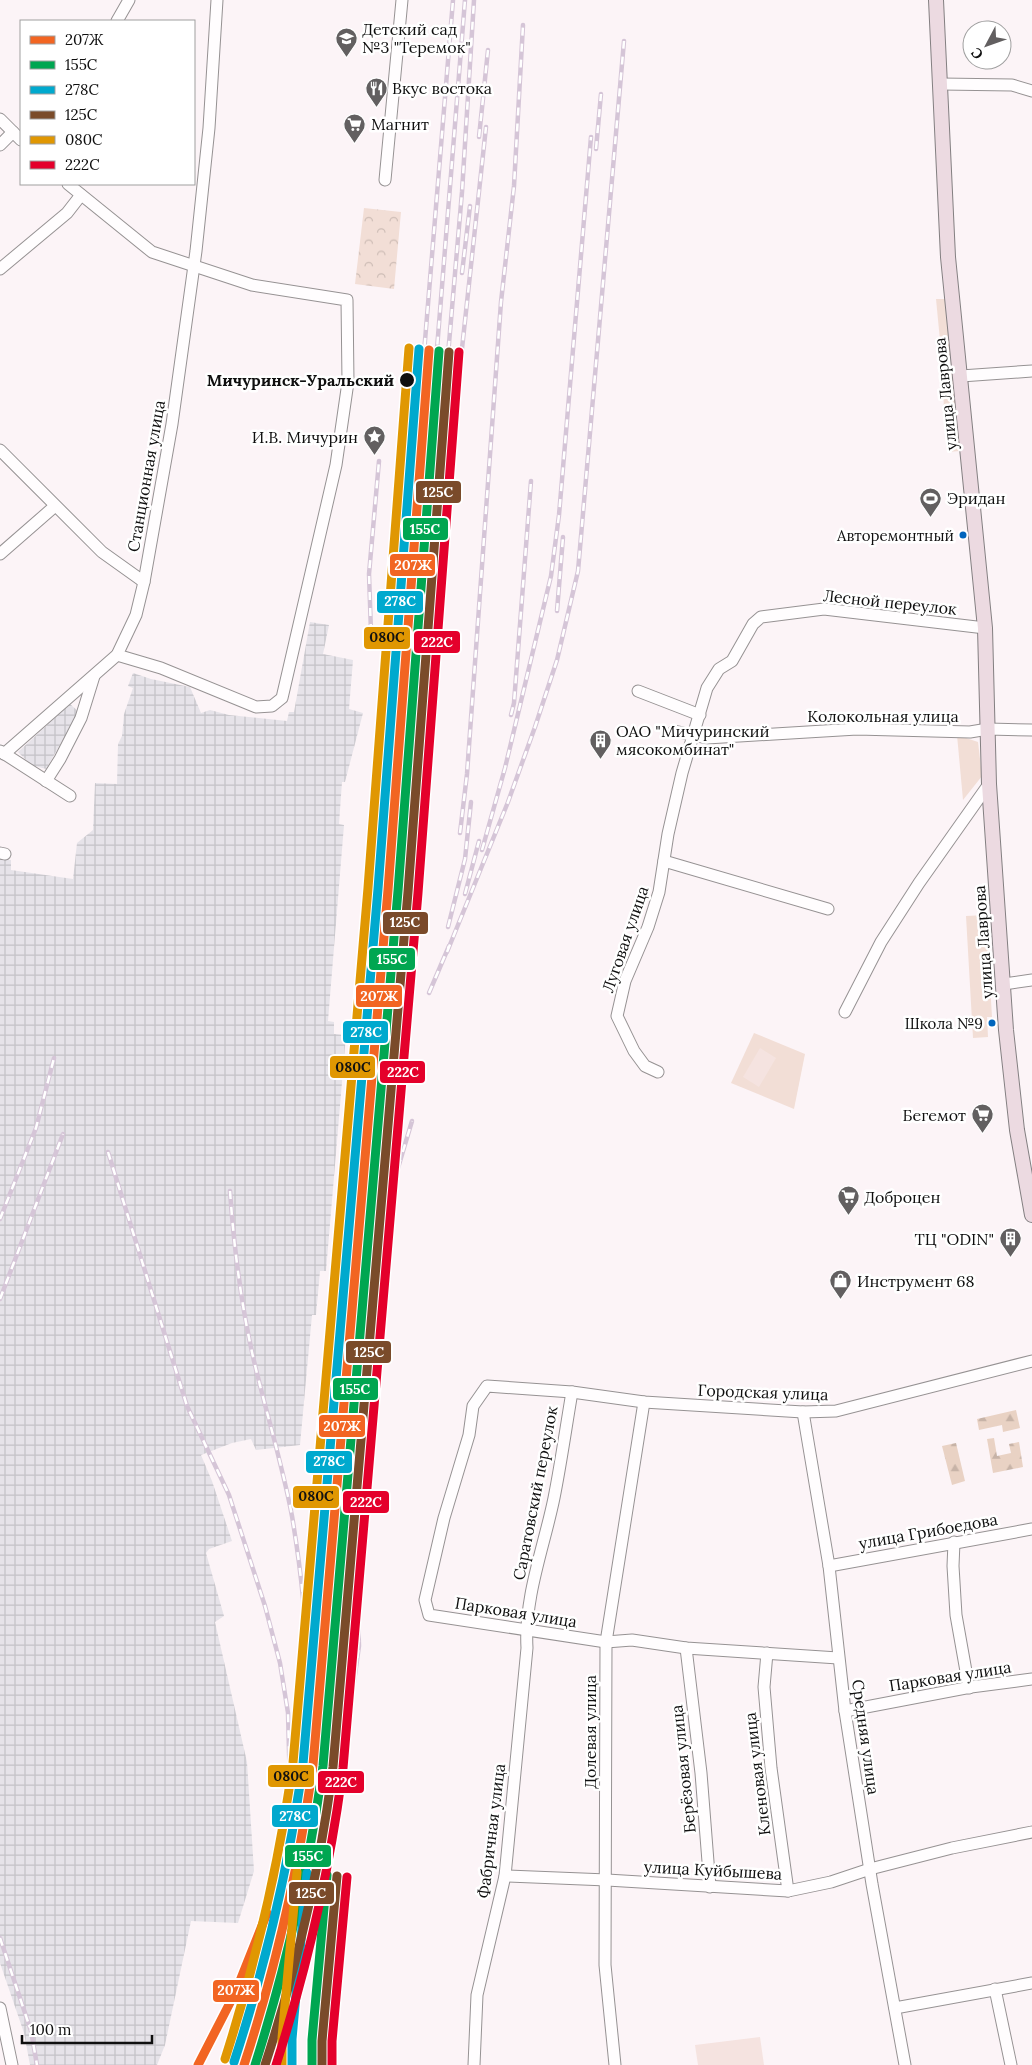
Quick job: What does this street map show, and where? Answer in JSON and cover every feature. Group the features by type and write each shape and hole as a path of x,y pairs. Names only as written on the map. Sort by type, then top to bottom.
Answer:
{"main road":[{"name":"улица Лаврова","path":"936,0 948,257 985,628 989,784 1007,1037 1017,1130 1032,1215"}],"street":[{"path":"118,20 129,0"},
{"name":"Станционная улица","path":"2,752 117,656 136,615 144,582 172,424 193,267 209,128 217,0"},
{"path":"385,180 402,0"},
{"path":"941,84 1012,84 1032,91"},
{"path":"0,119 17,136 0,145"},
{"path":"69,185 152,252 252,285 347,300 348,382 336,465 282,698 272,706 256,707 161,668 117,656"},
{"path":"0,269 67,213 81,195"},
{"path":"960,376 1032,371"},
{"path":"0,450 102,552 144,582"},
{"path":"0,554 55,506"},
{"name":"Лесной переулок","path":"694,736 707,688 719,669 732,662 753,624 761,617 824,609 985,628"},
{"path":"46,780 60,759 81,718 94,676"},
{"path":"638,691 700,714"},
{"name":"Колокольная улица","path":"674,731 707,738 857,729 970,732 1031,726"},
{"name":"Луговая улица","path":"658,1072 646,1066 634,1051 617,1016 625,981 648,926 659,892 668,834 680,782 694,736"},
{"path":"2,752 70,796"},
{"path":"845,1012 881,942 919,883 989,784"},
{"path":"664,861 828,909"},
{"path":"1004,984 1032,980"},
{"name":"Городская улица","path":"487,1386 572,1392 644,1402 803,1412 836,1411 1032,1361"},
{"name":"Парковая улица","path":"487,1386 473,1406 469,1435 444,1518 425,1600 429,1615 606,1642 632,1640 686,1648 838,1658"},
{"name":"Саратовский переулок","path":"526,1629 533,1585 554,1498 572,1392"},
{"name":"Долевая улица","path":"615,2065 605,1965 607,1880 606,1642 644,1402"},
{"name":"Средняя улица","path":"803,1412 830,1566 838,1658 845,1711 870,1869 894,2008 906,2065"},
{"name":"улица Грибоедова","path":"830,1566 1032,1529"},
{"path":"954,1542 953,1566 956,1615 969,1688"},
{"name":"Фабричная улица","path":"474,2065 477,1995 505,1876 527,1648 526,1629"},
{"name":"Берёзовая улица","path":"686,1648 701,1773 710,1887"},
{"name":"Кленовая улица","path":"767,1653 764,1687 771,1768 788,1891"},
{"name":"Парковая улица","path":"845,1711 969,1688 1032,1679"},
{"name":"улица Куйбышева","path":"505,1876 788,1891 832,1882 870,1869 952,1848 1032,1832"},
{"path":"894,2008 1032,1983"},
{"path":"995,1989 1011,2065"},
{"path":"0,2008 12,2065"}],"shaded area":[{"path":"310,622 329,625 323,654 353,660 349,709 363,713 345,782 342,782 339,824 344,825 328,1021 334,1022 334,1034 346,1035 326,1271 320,1271 316,1315 312,1315 300,1445 256,1450 251,1439 232,1443 201,1455 212,1481 232,1541 209,1549 206,1553 224,1616 215,1622 247,1762 254,1871 238,1923 191,1921 165,2045 157,2065 30,2065 24,2033 0,1963 0,858 11,860 11,870 73,879 77,843 93,830 95,783 117,784 118,744 122,736 124,714 133,688 128,686 133,673 151,679 190,687 201,713 210,710 229,715 287,721 289,712 294,712"},
{"path":"70,704 79,712 46,769 31,765 18,752"},
{"path":"760,1048 776,1058 759,1087 743,1077"},
{"path":"760,2037 764,2065 698,2065 695,2045"}],"green space":[{"path":"364,208 401,212 394,289 355,284"},
{"path":"936,299 946,299 953,356 946,361 942,361"},
{"path":"949,369 955,372 958,419 944,419 943,370"},
{"path":"958,424 960,451 947,452 945,425"},
{"path":"957,735 978,742 982,776 963,800"},
{"path":"986,915 992,1017 987,1017 988,1037 973,1038 966,916"},
{"path":"754,1033 805,1054 794,1109 731,1083"},
{"path":"1016,1410 1020,1428 1003,1432 1002,1425 979,1430 977,1419"},
{"path":"994,1438 997,1456 1011,1453 1009,1444 1019,1442 1023,1467 993,1473 987,1439"},
{"path":"956,1443 965,1481 952,1485 942,1446"}],"railway":[{"path":"380,888 453,0"},
{"path":"372,1158 465,0"},
{"path":"409,779 420,681 462,192 474,0"},
{"path":"460,833 467,774 501,302 514,186 523,25"},
{"path":"447,952 508,802 535,727 557,660 578,571 624,41"},
{"path":"479,137 488,50"},
{"path":"596,149 601,94"},
{"path":"371,1199 384,1128 419,881 442,618 460,367 486,127"},
{"path":"482,850 505,768 551,576 559,515 591,137"},
{"path":"462,273 470,206"},
{"path":"371,632 369,574 379,461"},
{"path":"511,715 514,703 531,481"},
{"path":"405,930 412,875 441,527"},
{"path":"557,611 563,537"},
{"path":"448,927 465,859 471,802"},
{"path":"465,894 479,841"},
{"path":"429,993 449,946"},
{"path":"390,1013 396,953"},
{"path":"0,1219 36,1128 54,1058"},
{"path":"389,1198 412,1121"},
{"path":"0,1299 63,1134"},
{"path":"108,1152 187,1406 229,1495 265,1606 280,1663 288,1713 290,1789"},
{"path":"230,1191 245,1319 288,1496 298,1552 304,1608 307,1669 304,1713"},
{"path":"361,1355 373,1216"},
{"path":"320,2065 317,2003 317,1934 355,1554 363,1432 361,1350"},
{"path":"341,1626 356,1425"},
{"path":"344,1753 359,1646 357,1589"},
{"path":"278,2065 283,2008 307,1888 314,1820"},
{"path":"0,1938 31,2031 37,2065"}],"transit line":[{"name":"080С","path":"225,2059 247,1986 274,1875 293,1763 368,888 409,348"},
{"name":"278С","path":"234,2062 246,2025 275,1915 291,1840 303,1764 378,889 419,349"},
{"name":"207Ж","path":"244,2065 256,2028 285,1916 301,1841 313,1765 388,890 429,350"},
{"name":"155С","path":"255,2065 277,1991 304,1880 323,1766 398,891 439,351"},
{"name":"125С","path":"265,2065 277,2028 306,1917 328,1805 333,1767 408,892 449,352"},
{"name":"222С","path":"276,2065 298,1992 316,1918 338,1806 343,1768 418,893 459,352"},
{"name":"080С","path":"282,2065 282,2038 297,1872"},
{"name":"278С","path":"292,2065 292,2039 307,1873"},
{"name":"155С","path":"312,2065 312,2040 327,1875"},
{"name":"125С","path":"322,2065 322,2041 337,1876"},
{"name":"222С","path":"332,2065 332,2041 347,1877"},
{"name":"207Ж","path":"198,2065 236,1991 267,1913"}],"place":[{"name":"Детский сад №3 \"Теремок\"","path":"346,57"},
{"name":"Вкус востока","path":"376,107"},
{"name":"Магнит","path":"355,143"},
{"name":"Мичуринск-Уральский","path":"407,380"},
{"name":"И.В. Мичурин","path":"374,456"},
{"name":"Эридан","path":"931,517"},
{"name":"Авторемонтный","path":"963,535"},
{"name":"ОАО \"Мичуринский мясокомбинат\"","path":"600,759"},
{"name":"Школа №9","path":"992,1023"},
{"name":"Бегемот","path":"982,1134"},
{"name":"Доброцен","path":"848,1216"},
{"name":"ТЦ \"ODIN\"","path":"1010,1258"},
{"name":"Инструмент 68","path":"841,1300"}]}
